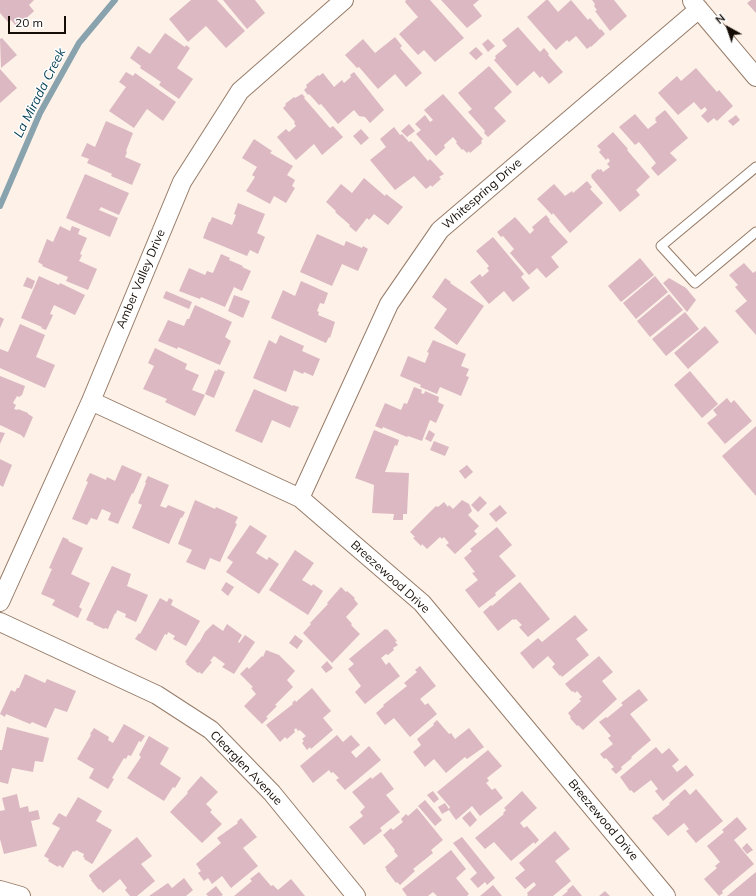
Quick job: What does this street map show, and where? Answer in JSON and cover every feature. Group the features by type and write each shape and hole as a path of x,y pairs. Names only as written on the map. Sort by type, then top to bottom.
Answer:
{"street":[{"name":"Amber Valley Drive","path":"0,602 90,401 186,175 240,91 344,0"},
{"path":"695,4 756,77"},
{"name":"Whitespring Drive","path":"300,498 389,304 440,230 695,4"},
{"name":"Breezewood Drive","path":"90,401 300,498 422,603 666,896"},
{"name":"Clearglen Avenue","path":"0,622 157,695 211,730 272,793 356,896"},
{"path":"0,890 20,896"}],"lane":[{"path":"755,170 662,246 695,283 756,232"}],"building":[{"path":"0,0 34,0 29,5 34,11 17,27 11,20 8,22 0,13"},
{"path":"191,0 217,0 245,31 226,48 206,26 188,42 169,19"},
{"path":"223,0 255,0 265,13 247,29"},
{"path":"406,0 430,0 464,38 435,62 424,50 418,55 399,34 418,17 405,2"},
{"path":"441,0 479,0 473,5 482,16 467,28"},
{"path":"546,0 548,0 558,12 571,0 588,20 590,18 605,34 587,49 576,36 569,42 567,40 556,50 527,17"},
{"path":"592,0 614,0 627,16 610,31 595,11 597,10"},
{"path":"751,0 756,0 756,13 747,3"},
{"path":"518,27 540,52 544,48 549,54 548,55 563,72 549,84 542,76 540,78 534,71 517,86 494,60 496,58 495,56 507,46 502,40"},
{"path":"165,33 185,47 186,45 190,48 177,68 193,79 179,99 159,85 161,82 140,68 141,66 130,58 138,46 150,54"},
{"path":"395,37 402,46 400,48 422,73 406,87 395,74 378,89 359,67 357,68 345,55 363,39 375,53"},
{"path":"2,38 17,55 1,68 0,39"},
{"path":"488,39 495,46 488,52 482,44"},
{"path":"476,47 483,54 476,60 469,53"},
{"path":"489,66 512,92 494,108 506,121 488,137 484,133 485,131 468,112 472,109 458,93"},
{"path":"696,68 717,92 719,90 733,106 717,121 714,118 708,123 701,116 707,110 705,107 701,110 694,102 678,115 658,93 677,76 681,81"},
{"path":"0,69 17,88 0,103"},
{"path":"126,72 133,76 135,73 176,102 163,121 147,109 134,128 109,111 126,87 119,82"},
{"path":"354,72 384,110 370,123 365,117 359,116 354,110 338,124 321,104 319,105 304,90 307,87 306,85 318,75 319,76 323,73 334,87 342,80 344,83"},
{"path":"302,94 330,128 333,126 343,137 322,155 314,144 296,160 277,137 286,129 289,132 296,126 294,123 295,122 283,108 286,105 285,104 294,97 295,98"},
{"path":"443,94 483,139 481,141 482,143 470,153 469,151 467,153 463,149 462,150 453,137 444,145 445,148 436,156 416,134 421,130 415,124 425,115 430,122 433,120 424,110"},
{"path":"665,110 688,138 670,153 677,160 658,176 651,168 656,163 639,142 635,145 619,127 635,114 648,129 657,122 655,118"},
{"path":"736,115 740,120 733,126 728,121"},
{"path":"106,121 133,133 125,157 141,164 132,185 87,163 89,159 81,156 87,143 95,147"},
{"path":"409,124 415,131 407,137 401,131"},
{"path":"394,127 400,135 402,134 409,142 411,141 428,161 430,159 444,174 439,177 441,179 432,187 431,185 426,189 414,176 395,190 370,160 386,147 380,139"},
{"path":"361,129 369,138 361,145 353,136"},
{"path":"613,132 650,177 636,190 640,195 620,212 591,177 591,175 598,169 601,169 603,172 610,167 607,164 610,161 608,158 606,160 599,152 601,150 597,146"},
{"path":"254,139 272,151 270,153 293,166 287,175 295,180 292,186 295,188 286,203 274,196 270,204 246,191 255,177 252,175 257,167 242,158"},
{"path":"85,174 129,193 119,215 101,207 99,210 118,218 110,237 66,218"},
{"path":"364,178 385,196 386,194 403,207 388,225 374,214 369,220 367,218 356,232 326,202 341,184 352,193"},
{"path":"587,181 592,187 590,189 603,203 570,233 553,213 552,215 537,199 554,184 565,196 572,191 573,193"},
{"path":"238,203 265,214 257,233 265,237 258,254 250,250 247,256 203,238 212,217 232,225 236,215 234,214"},
{"path":"546,215 550,220 549,221 568,242 551,257 559,267 546,278 537,268 529,275 510,253 514,249 503,236 501,237 497,232 515,217 530,234 534,230 532,227"},
{"path":"60,226 70,231 72,226 80,229 78,234 87,238 80,254 82,255 79,261 97,269 88,290 66,281 68,277 42,266 43,265 38,262 47,239 53,242"},
{"path":"317,234 344,246 346,241 368,249 358,271 342,264 332,286 300,272"},
{"path":"493,237 524,274 521,277 530,288 513,302 504,291 489,304 470,282 480,274 482,277 489,271 487,268 489,266 476,251"},
{"path":"221,254 230,258 229,260 251,271 242,291 234,287 225,307 201,297 200,299 179,291 189,268 205,275 207,271 213,273"},
{"path":"640,258 654,275 621,302 608,286"},
{"path":"744,263 753,273 756,271 756,335 735,311 747,301 735,287 738,285 729,275"},
{"path":"39,276 59,285 60,283 85,295 75,315 54,305 50,314 53,315 46,330 21,318"},
{"path":"655,276 668,292 636,319 623,303"},
{"path":"27,277 35,281 32,289 23,286"},
{"path":"445,278 484,306 457,345 434,328 447,309 432,297"},
{"path":"669,278 686,288 696,300 687,312 663,283"},
{"path":"301,281 328,293 324,304 320,303 317,311 319,312 318,315 335,322 330,338 329,337 326,343 271,318 283,290 295,296"},
{"path":"166,291 192,302 189,309 163,298"},
{"path":"669,294 683,310 650,337 637,321"},
{"path":"234,295 250,301 243,318 228,311"},
{"path":"195,305 232,322 225,337 231,341 220,365 178,347 177,349 158,341 168,320 184,326"},
{"path":"685,312 699,329 666,356 652,339"},
{"path":"0,317 4,319 0,328"},
{"path":"20,324 45,335 36,357 55,365 45,388 0,368 0,349 8,352"},
{"path":"705,326 719,342 688,369 674,353"},
{"path":"280,335 304,346 302,351 320,359 313,376 294,370 286,392 253,378 269,340 276,344"},
{"path":"433,340 466,354 461,366 469,369 466,376 469,377 461,396 440,387 437,394 400,376 408,356 425,363 429,353 427,352"},
{"path":"155,348 187,364 185,369 199,375 192,390 205,395 195,416 165,402 167,399 143,389 154,366 148,363"},
{"path":"218,369 225,372 214,398 205,394 215,370 217,371"},
{"path":"690,371 718,404 702,418 674,385"},
{"path":"0,376 25,386 22,395 19,397 17,396 13,403 16,405 14,409 28,413 33,417 24,438 21,435 0,425"},
{"path":"414,387 422,390 421,393 424,394 425,391 439,397 438,402 444,405 436,423 430,420 422,441 408,436 407,437 383,427 382,429 375,426 385,403 401,410 404,403 407,404"},
{"path":"254,389 293,406 299,407 290,428 272,420 262,443 235,431"},
{"path":"727,398 731,403 734,400 752,421 725,444 707,423 717,415 713,410"},
{"path":"756,426 756,496 722,456"},
{"path":"374,430 399,440 397,446 395,445 385,472 409,473 407,514 403,514 403,520 393,520 394,514 372,513 374,485 355,478"},
{"path":"429,430 435,434 431,442 425,439"},
{"path":"0,432 5,433 0,444"},
{"path":"434,441 449,447 445,456 430,450"},
{"path":"0,459 12,465 3,487 0,485"},
{"path":"122,465 142,474 118,524 108,520 111,513 102,509 97,520 91,518 87,525 72,519 88,482 86,481 90,473 106,480 107,477 115,481"},
{"path":"467,465 473,472 465,479 459,471"},
{"path":"148,476 169,485 160,506 166,508 168,505 185,512 182,518 181,517 169,544 132,528 142,505 138,503"},
{"path":"480,496 487,503 478,512 471,505"},
{"path":"195,500 215,509 216,507 238,517 235,523 237,524 220,562 210,558 205,570 186,562 192,550 178,544"},
{"path":"462,500 469,504 472,511 468,515 479,526 474,531 477,534 455,554 446,545 449,543 444,537 442,539 440,537 427,549 422,544 421,546 413,538 415,537 410,532 436,506 438,507 444,502 448,507 449,505 453,509"},
{"path":"500,505 507,513 496,522 489,514"},
{"path":"250,525 267,536 256,553 267,560 269,557 279,564 259,594 226,572 233,562 227,558"},
{"path":"497,527 512,545 499,556 516,576 495,593 496,595 479,608 465,590 478,580 472,573 475,572 464,558 472,551 470,549"},
{"path":"63,537 83,548 71,574 90,583 79,607 82,609 78,618 52,605 55,600 41,594 52,569 49,568"},
{"path":"295,550 314,563 302,580 312,586 313,584 323,591 308,615 269,590"},
{"path":"112,566 131,574 127,586 148,595 136,622 125,617 126,614 117,610 108,629 104,629 86,620"},
{"path":"226,582 234,587 228,596 221,590"},
{"path":"520,582 550,619 528,637 519,627 522,625 516,619 513,619 498,631 483,612"},
{"path":"341,587 355,598 354,599 358,604 346,617 352,624 351,625 360,634 332,663 303,633"},
{"path":"160,598 167,602 169,598 173,600 171,605 200,621 186,646 173,639 175,636 168,632 167,635 165,634 156,651 135,639 139,633 140,634"},
{"path":"575,615 588,630 576,639 589,655 562,677 552,667 555,664 548,656 533,669 520,653 538,638 542,642"},
{"path":"213,624 223,631 227,624 242,635 238,642 239,643 245,635 255,642 234,674 222,667 225,664 214,656 210,661 212,662 202,674 199,672 198,673 185,662 205,632"},
{"path":"385,629 387,629 397,641 395,642 398,645 393,648 394,650 388,655 386,654 381,658 386,665 389,662 400,676 365,704 355,692 361,686 348,669 354,664 349,659"},
{"path":"295,635 303,641 297,649 289,643"},
{"path":"266,650 279,655 295,671 287,680 293,687 275,705 277,706 266,717 268,718 262,724 244,706 256,694 251,688 253,687 240,674 247,667 249,669 262,656 263,657"},
{"path":"599,656 613,672 602,681 617,699 583,730 578,725 577,726 570,718 571,717 568,713 581,701 579,699 582,697 577,691 575,693 573,691 572,692 565,684"},
{"path":"327,661 333,668 326,673 321,667"},
{"path":"420,666 436,686 420,699 425,705 428,703 437,714 410,737 394,718 385,725 376,713 384,706 383,705 407,686 404,683 417,672 415,670"},
{"path":"25,674 45,683 47,679 76,691 67,712 55,708 46,728 32,722 30,724 6,714 5,717 0,714 11,690 15,692 17,688 19,688"},
{"path":"312,688 331,711 323,718 333,730 311,749 310,747 307,750 302,743 304,741 302,739 306,736 296,728 294,730 295,732 287,739 285,737 280,742 266,725 293,704 292,703 295,700 296,702"},
{"path":"639,689 648,700 630,714 651,740 631,757 632,758 621,767 622,769 616,774 611,769 614,767 600,754 613,744 608,738 611,736 599,722 606,717 607,718 623,705 621,703"},
{"path":"437,720 449,734 451,733 455,739 469,728 484,747 467,759 465,757 446,773 434,759 425,767 413,752 421,745 417,739 434,725 433,724"},
{"path":"124,724 145,736 141,742 139,741 131,756 128,755 126,759 124,758 112,778 114,779 108,789 89,778 94,769 77,759 94,728 109,737 108,740 113,743"},
{"path":"7,727 49,738 43,762 35,761 33,772 12,768 8,784 0,782 0,750 2,750"},
{"path":"337,735 343,742 351,735 360,745 351,752 356,758 369,746 381,760 345,790 336,780 339,778 333,772 331,773 329,770 313,783 300,766"},
{"path":"149,736 169,748 160,764 181,778 164,801 127,778 141,757 139,755"},
{"path":"656,747 662,754 669,748 679,760 672,766 677,772 686,765 694,775 663,801 655,791 658,789 651,780 634,793 631,790 630,791 620,777"},
{"path":"488,750 502,766 487,778 489,781 486,783 492,790 495,788 503,798 480,816 472,806 456,820 449,810 442,814 438,807 445,803 449,809 450,807 437,792"},
{"path":"381,772 394,789 386,795 400,812 380,828 382,831 364,845 349,827 363,816 360,812 365,807 352,792 371,777 372,779"},
{"path":"201,776 218,792 206,804 212,810 210,812 222,824 202,843 170,812 188,793 187,792"},
{"path":"685,789 690,795 696,789 723,821 696,843 686,831 689,829 684,823 668,836 652,818 670,804 669,803"},
{"path":"433,791 439,799 434,803 427,795"},
{"path":"522,791 537,808 520,823 524,828 527,826 539,840 535,844 534,842 511,861 494,842 485,849 475,838 504,814 503,813 506,810 504,808"},
{"path":"17,794 20,808 28,806 29,812 38,810 40,819 31,821 37,846 4,854 0,839 0,811 5,810 2,798"},
{"path":"78,797 102,811 96,821 112,830 92,864 84,859 84,854 76,850 75,852 73,851 63,868 59,865 58,867 48,861 49,859 44,856 60,828 52,824 59,813 66,817"},
{"path":"425,800 442,820 435,826 418,806"},
{"path":"417,808 443,840 431,850 433,853 413,869 415,871 400,885 397,882 396,883 386,870 385,867 398,856 383,835 391,828 393,830 403,822 401,819 406,814 408,816"},
{"path":"470,811 477,820 470,827 462,818"},
{"path":"737,817 747,829 734,840 754,864 722,891 723,893 719,896 704,879 717,868 715,866 720,862 707,846 724,832 722,830"},
{"path":"241,818 257,837 243,848 258,866 231,888 222,876 212,884 208,878 204,881 198,873 201,871 196,864 221,843 217,838 238,823 237,822"},
{"path":"555,831 570,849 555,861 571,881 553,896 527,896 527,893 536,885 534,882 525,889 515,878 525,870 519,863"},
{"path":"137,837 152,856 141,864 155,881 137,896 130,896 125,890 127,888 120,879 103,893 91,880 89,876 90,874"},
{"path":"462,837 495,878 487,885 485,882 478,888 470,879 477,873 453,843"},
{"path":"747,843 753,850 747,854 742,848"},
{"path":"451,850 466,869 456,878 469,894 467,896 437,896 433,892 428,896 407,896 402,889"},
{"path":"259,872 271,886 273,885 278,890 291,879 305,896 234,896 252,881 250,879"},
{"path":"756,872 756,896 727,896"},
{"path":"184,878 193,890 186,896 149,896 168,883 172,888"},
{"path":"493,885 502,896 480,896"},
{"path":"573,885 582,896 562,896 568,891 567,890"},
{"path":"216,886 223,895 208,896 206,894"},
{"path":"605,891 610,896 599,896"}],"waterway":[{"name":"La Mirada Creek","path":"0,206 40,113 79,43 115,0"}]}
